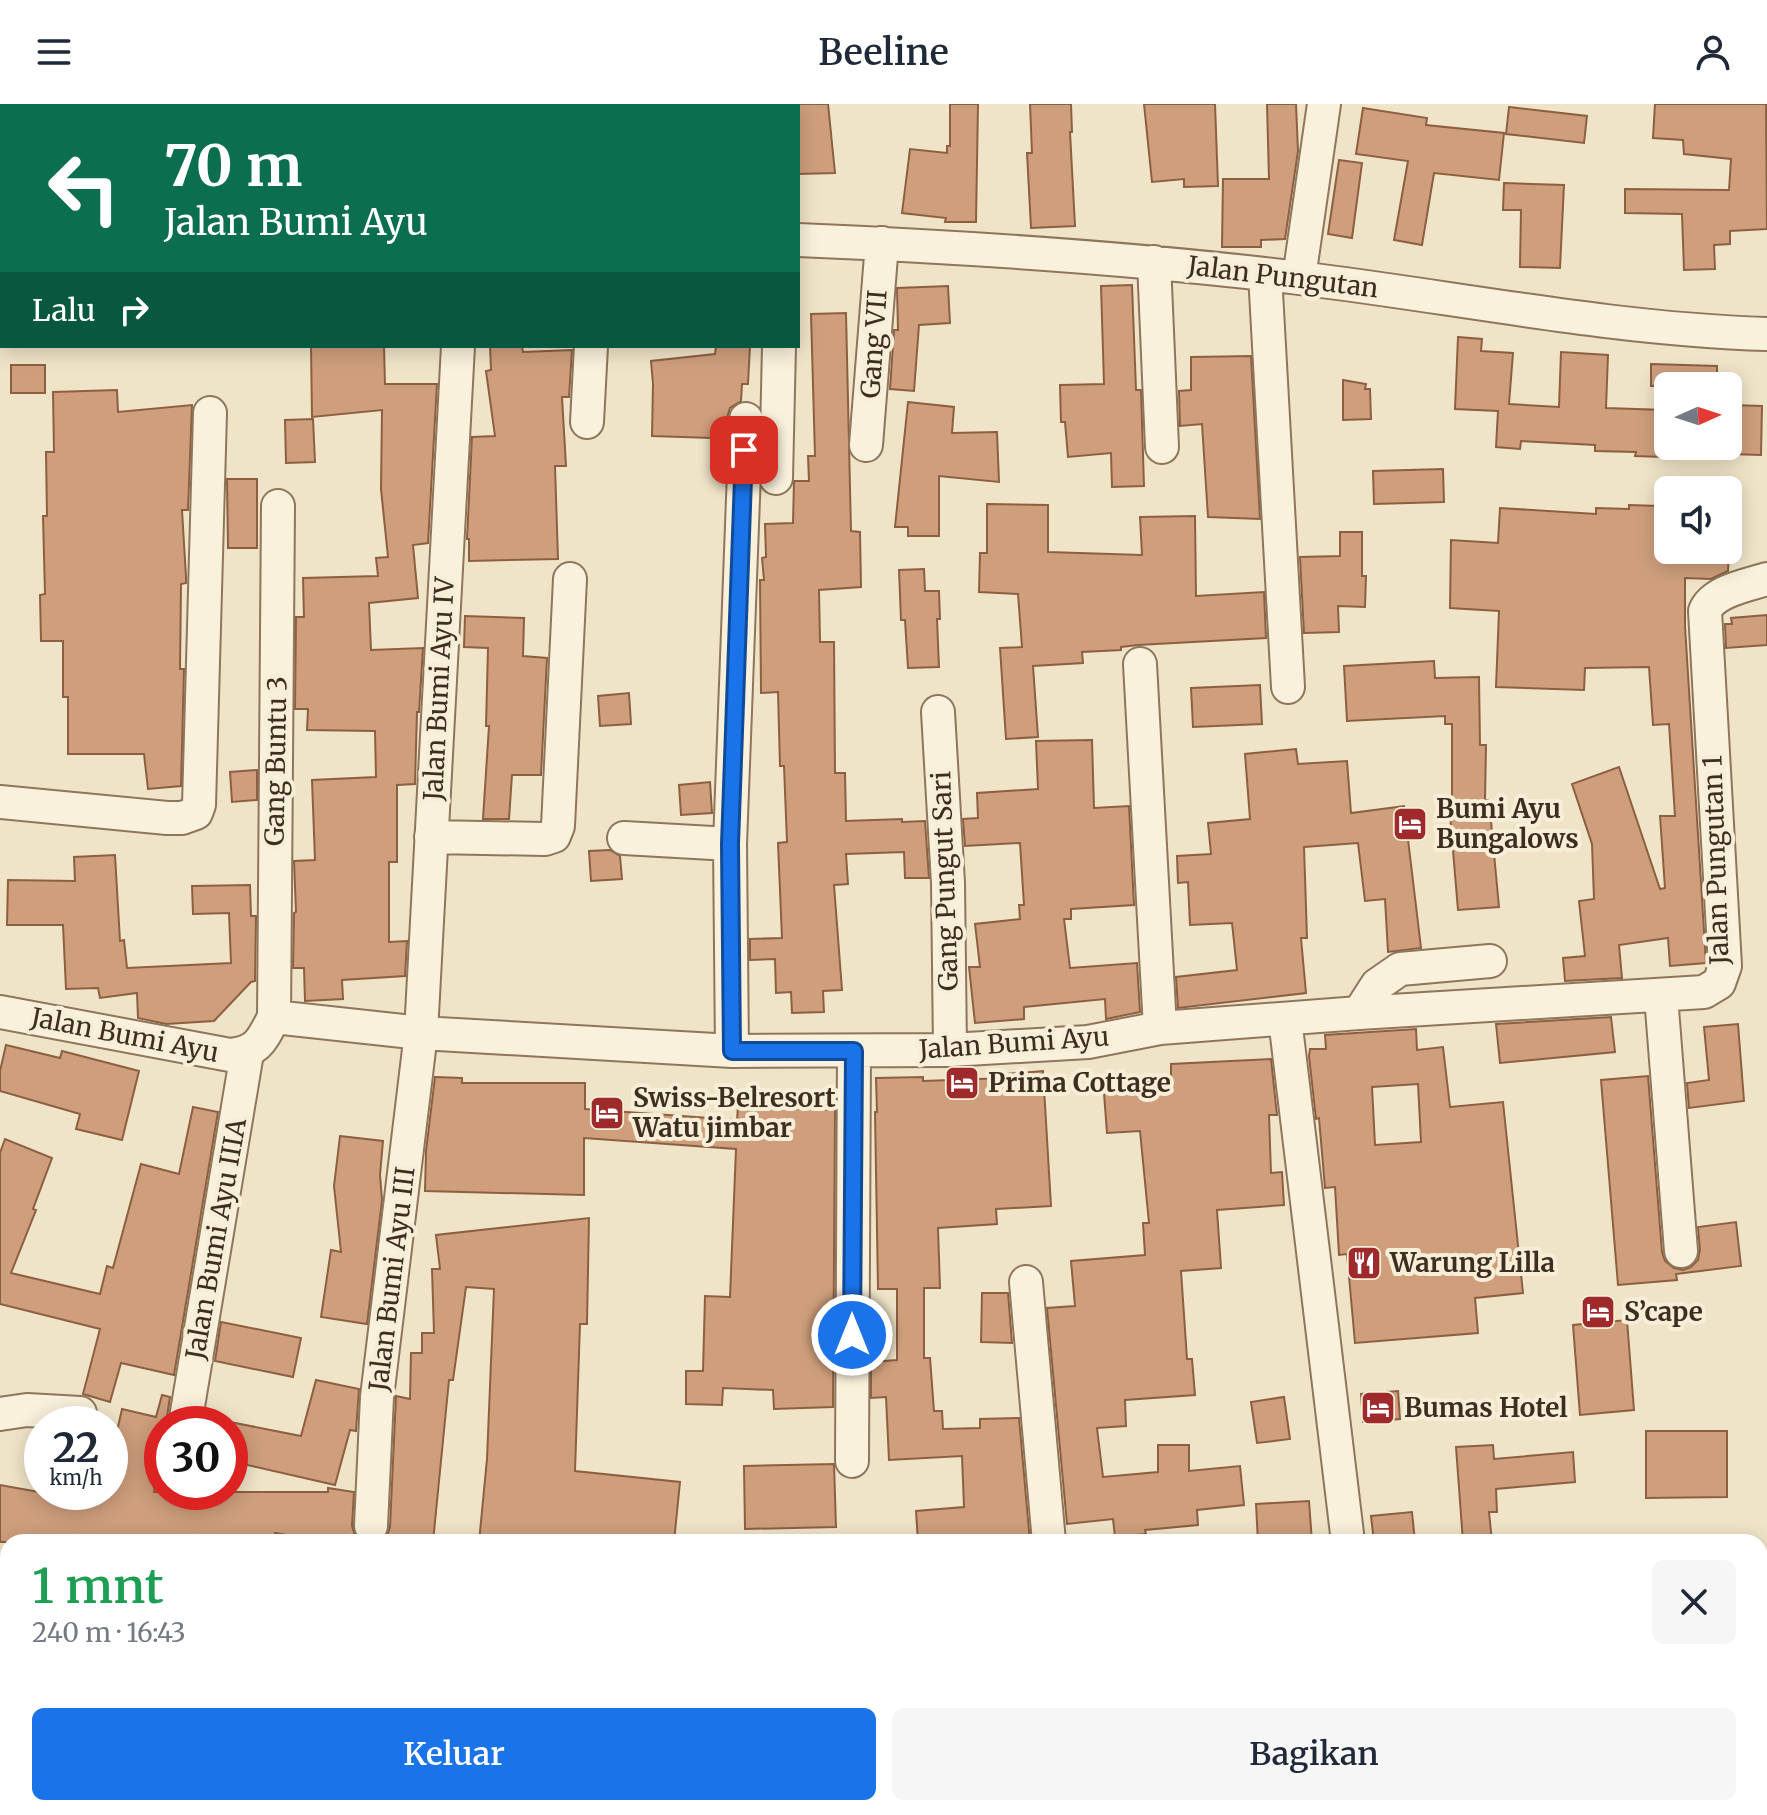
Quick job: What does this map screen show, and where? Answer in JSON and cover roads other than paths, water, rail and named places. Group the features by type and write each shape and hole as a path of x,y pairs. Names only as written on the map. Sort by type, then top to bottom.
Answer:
{"street":[{"path":"1299,278 1324,104"},
{"name":"Jalan Pungutan","path":"800,240 1154,262 1299,278 1596,320 1767,334"},
{"name":"Gang VII","path":"866,445 882,243"},
{"path":"1154,262 1162,447"},
{"path":"1265,274 1288,687"},
{"name":"Jalan Bumi Ayu IV","path":"421,1033 458,348"},
{"path":"587,422 591,348"},
{"path":"776,478 779,348"},
{"path":"0,802 167,818 182,818 196,813 210,413"},
{"path":"732,1051 730,844 746,419"},
{"name":"Gang Buntu 3","path":"274,1017 278,506"},
{"path":"431,837 545,839 554,836 558,826 570,579"},
{"name":"Jalan Pungutan 1","path":"1285,1019 1661,996 1704,992 1719,983 1725,966 1704,616 1706,605 1715,598 1767,579"},
{"path":"1140,664 1160,1028"},
{"name":"Gang Pungut Sari","path":"938,712 948,883 950,1050"},
{"path":"624,838 730,844"},
{"path":"1359,1013 1377,985 1400,969 1490,961"},
{"path":"1661,996 1681,1251"},
{"name":"Jalan Bumi Ayu","path":"0,1012 230,1055 247,1053 261,1042 274,1017 421,1033 732,1051 950,1050 1088,1042 1160,1028 1285,1019"},
{"path":"1285,1019 1347,1534"},
{"name":"Jalan Bumi Ayu III","path":"371,1526 377,1397 421,1033"},
{"path":"852,1461 854,1051"},
{"name":"Jalan Bumi Ayu IIIA","path":"188,1406 247,1053"},
{"path":"1026,1282 1048,1534"},
{"path":"0,1414 24,1410"}],"place":[{"name":"Bumi Ayu Bungalows","path":"1410,824"},
{"name":"Prima Cottage","path":"962,1083"},
{"name":"Swiss-Belresort Watu jimbar","path":"607,1113"},
{"name":"Warung Lilla","path":"1364,1263"},
{"name":"S’cape","path":"1598,1312"},
{"name":"Bumas Hotel","path":"1378,1408"}]}
